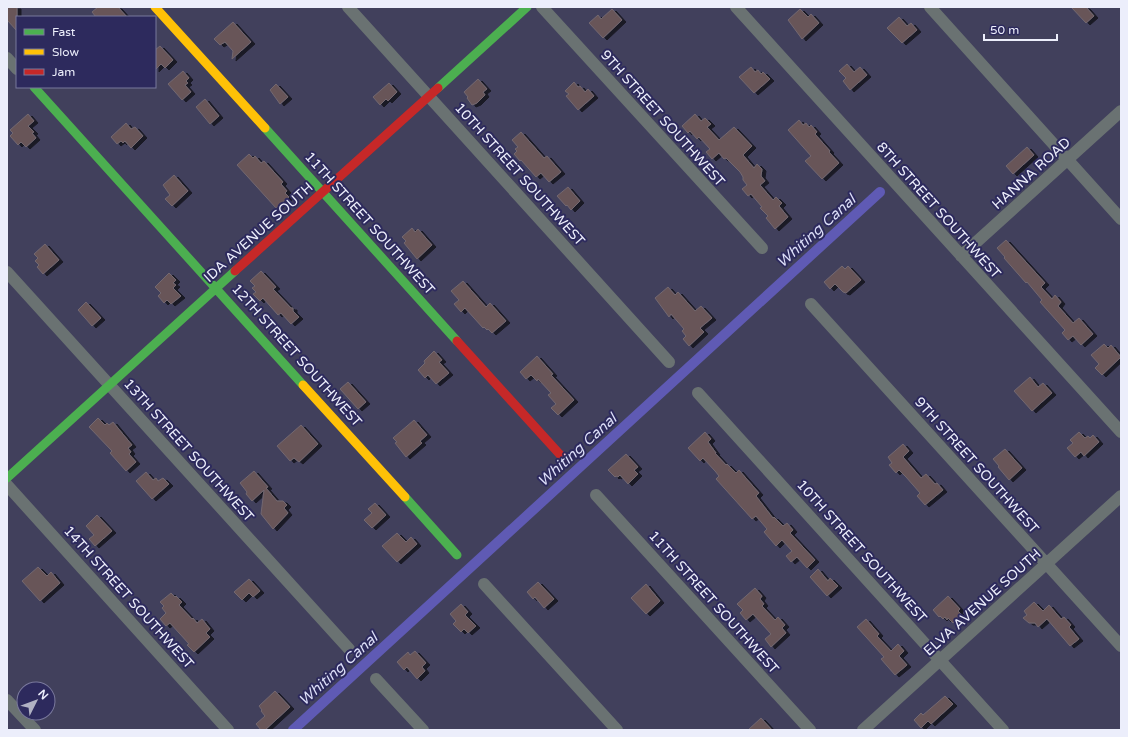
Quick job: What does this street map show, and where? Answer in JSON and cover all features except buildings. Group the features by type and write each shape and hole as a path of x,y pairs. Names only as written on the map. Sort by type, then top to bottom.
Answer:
{"street":[{"name":"11TH STREET SOUTHWEST","path":"155,7 564,459"},
{"name":"10TH STREET SOUTHWEST","path":"348,7 669,362"},
{"name":"IDA AVENUE SOUTH","path":"7,478 527,7"},
{"name":"9TH STREET SOUTHWEST","path":"542,7 762,248"},
{"name":"8TH STREET SOUTHWEST","path":"736,7 1121,432"},
{"path":"930,7 1121,219"},
{"path":"7,58 16,68"},
{"name":"12TH STREET SOUTHWEST","path":"35,88 457,555"},
{"name":"HANNA ROAD","path":"961,256 1121,111"},
{"name":"13TH STREET SOUTHWEST","path":"7,272 349,649"},
{"name":"9TH STREET SOUTHWEST","path":"811,304 1121,646"},
{"name":"10TH STREET SOUTHWEST","path":"698,393 1003,730"},
{"name":"14TH STREET SOUTHWEST","path":"7,484 228,730"},
{"name":"11TH STREET SOUTHWEST","path":"596,495 810,730"},
{"name":"ELVA AVENUE SOUTH","path":"863,730 1121,496"},
{"path":"484,584 616,730"},
{"path":"376,679 423,730"},
{"path":"7,700 34,730"}],"waterway":[{"name":"Whiting Canal","path":"293,730 880,192"}],"traffic: fast":[{"path":"438,88 527,7"},
{"path":"35,88 303,385"},
{"path":"265,128 457,341"},
{"path":"7,478 235,271"},
{"path":"405,497 457,555"}],"traffic: slow":[{"path":"155,7 265,128"},
{"path":"303,385 405,497"}],"traffic: jam":[{"path":"235,271 438,88"},
{"path":"457,341 564,459"}]}
